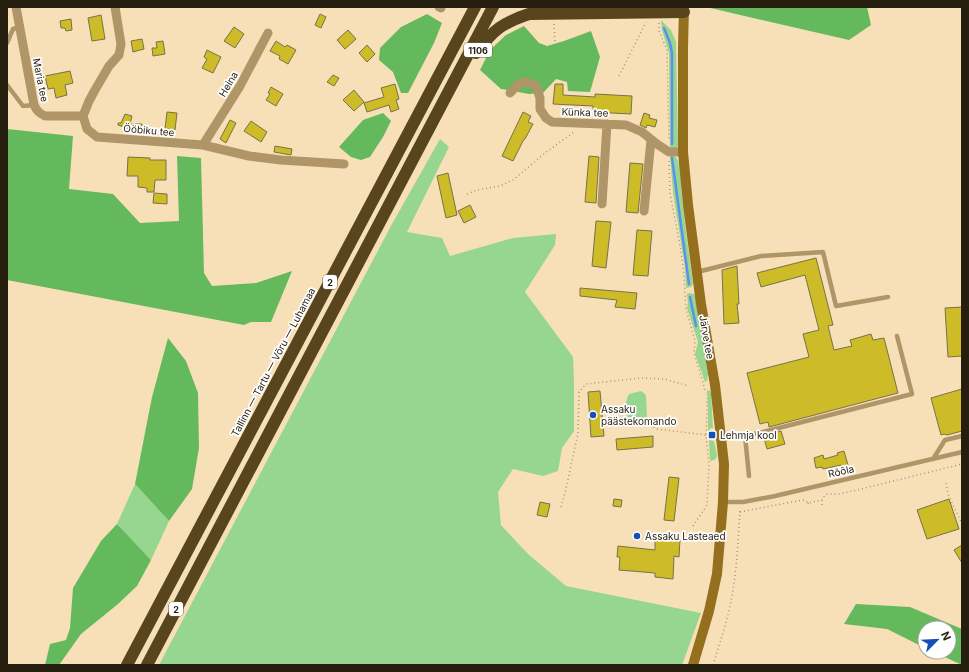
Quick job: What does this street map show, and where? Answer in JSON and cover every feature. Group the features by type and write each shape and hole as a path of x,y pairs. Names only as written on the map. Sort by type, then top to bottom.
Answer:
{"highway":[{"name":"Tallinn — Tartu — Võru — Luhamaa","path":"127,665 475,7"},
{"name":"2","path":"147,665 493,7"},
{"name":"1106","path":"451,88 485,40 498,28 512,20 529,14 656,12 684,9"}],"street":[{"name":"Maria tee","path":"16,7 36,110 45,116 83,116"},
{"path":"83,116 95,90 109,66 119,54 121,44 115,7"},
{"name":"Järve tee","path":"684,9 683,152 688,205 701,304 715,384 724,464 723,502 716,574 709,611 693,665"},
{"name":"Heina","path":"203,145 240,86 268,33"},
{"name":"Künka tee","path":"510,93 518,83 527,81 536,86 540,98 540,109 546,118 552,122 626,125 642,132 669,152"},
{"name":"Ööbiku tee","path":"83,116 86,129 97,137 203,145 248,156 281,160 344,164"},
{"path":"602,204 607,124"},
{"path":"644,211 651,140"},
{"path":"669,152 683,152"}],"lane":[{"path":"7,42 13,29 20,27"},
{"path":"7,85 23,106 34,104"},
{"path":"697,272 762,256 823,252 836,306 888,297"},
{"path":"721,439 745,436 912,394 897,336"},
{"path":"745,436 749,476"},
{"path":"933,459 945,440 962,436"},
{"name":"Rõõla","path":"723,502 743,502 775,496 962,452"}],"path":[{"path":"619,76 645,23 656,12"},
{"path":"656,12 659,31 667,50 670,192 681,251 685,283 686,309 695,341 694,353 706,395 706,435 709,464 707,506 693,526"},
{"path":"554,14 555,42"},
{"path":"467,194 478,190 500,186 513,180 545,153 585,124"},
{"path":"561,507 578,433 579,392 586,384 641,378 656,378 689,386"},
{"path":"650,425 657,429 706,435"},
{"path":"822,505 822,500 828,494 839,494 853,491 962,464"},
{"path":"946,483 948,494 962,522"},
{"path":"708,485 713,485"},
{"path":"740,512 803,500 808,503 822,500"},
{"path":"713,665 732,596 740,512 736,502"},
{"path":"808,503 809,507"}],"green space":[{"path":"706,7 867,7 871,25 849,40"},
{"path":"427,14 442,23 434,43 408,93 401,93 393,72 379,60 380,48 401,27"},
{"path":"661,20 671,30 676,42 677,149 670,149 669,53 662,30"},
{"path":"524,26 539,43 547,46 591,31 600,57 590,92 568,91 567,82 556,79 543,93 529,94 501,89 480,70 490,50 506,35"},
{"path":"383,113 391,121 370,157 361,160 351,157 339,147 363,120"},
{"path":"7,129 73,136 69,189 113,194 140,223 179,221 177,156 201,158 204,273 212,286 256,283 292,271 271,322 251,322 244,325 7,280"},
{"path":"440,139 449,147 407,232 442,238 450,256 513,238 556,234 555,245 525,292 573,357 574,431 562,448 558,471 543,476 513,469 498,492 501,525 528,554 566,586 701,613 682,665 159,665 392,224"},
{"path":"670,155 676,157 680,166 681,192 693,284 691,287 686,288 685,268 673,192"},
{"path":"688,293 694,294 695,296 708,374 707,381 705,382 695,354 698,342 687,308"},
{"path":"168,338 186,361 198,393 199,448 192,489 169,521 135,484 152,397"},
{"path":"707,390 710,391 711,394 713,428 710,428 710,434 708,434"},
{"path":"641,391 646,396 647,419 641,423 628,424 627,413 624,412 628,396 629,394"},
{"path":"709,440 714,441 717,455 714,460 710,461"},
{"path":"135,484 169,521 151,560 117,524"},
{"path":"117,524 151,560 137,586 118,604 81,634 59,665 45,665 50,644 66,640 70,628 73,588 101,541"},
{"path":"856,604 910,607 941,620 917,620 917,644 887,629 844,624"},
{"path":"957,627 962,629 962,665 951,660 957,660"}],"building":[{"path":"320,14 326,17 321,28 315,25"},
{"path":"101,15 105,39 92,41 88,18"},
{"path":"71,19 72,30 66,31 65,28 61,28 60,21"},
{"path":"234,27 244,34 235,48 224,41"},
{"path":"348,30 356,39 345,49 337,40"},
{"path":"142,39 144,49 133,52 131,41"},
{"path":"163,41 165,54 153,56 152,48 157,48 156,42"},
{"path":"276,41 285,47 287,45 296,50 288,64 279,59 280,56 270,51"},
{"path":"367,45 375,54 367,62 359,53"},
{"path":"207,50 221,57 213,73 202,68 207,59 204,57"},
{"path":"70,71 73,83 65,85 67,95 56,98 54,88 48,89 45,76"},
{"path":"333,75 339,78 334,86 327,82"},
{"path":"395,84 399,99 396,100 399,109 391,112 389,105 367,112 364,103 384,97 381,88"},
{"path":"555,84 563,84 563,95 595,97 595,94 632,96 631,114 593,112 593,106 553,104"},
{"path":"271,87 283,94 276,106 266,100 270,94 268,93"},
{"path":"354,90 364,102 354,111 343,100"},
{"path":"167,112 177,113 175,130 165,129"},
{"path":"523,112 531,116 528,122 533,124 513,161 502,156"},
{"path":"644,113 650,115 649,118 657,120 655,127 647,125 646,128 640,125"},
{"path":"125,114 132,116 130,124 142,124 142,133 118,125 118,123 121,123"},
{"path":"230,120 236,123 226,143 220,139"},
{"path":"251,121 267,132 261,142 244,131"},
{"path":"275,146 292,149 291,155 274,152"},
{"path":"589,156 599,157 596,203 585,202"},
{"path":"128,157 150,158 150,160 166,160 166,180 155,180 154,192 147,192 147,188 138,187 138,176 127,176"},
{"path":"630,163 643,164 638,213 626,212"},
{"path":"448,173 457,215 446,218 437,176"},
{"path":"154,193 167,194 167,204 153,203"},
{"path":"470,205 476,217 464,223 458,211"},
{"path":"596,221 611,222 606,268 592,266"},
{"path":"637,230 652,231 648,276 633,275"},
{"path":"816,258 833,325 828,326 834,350 852,346 850,340 871,334 873,340 884,338 898,393 769,427 768,422 760,424 747,373 809,357 803,334 819,330 805,275 761,287 757,273"},
{"path":"737,266 739,304 737,304 739,323 724,324 722,270"},
{"path":"580,288 637,293 635,309 615,307 617,300 580,296"},
{"path":"962,307 962,356 948,357 945,308"},
{"path":"962,389 962,431 941,435 931,398"},
{"path":"600,391 604,436 591,437 588,392"},
{"path":"781,431 785,444 767,449 764,438"},
{"path":"653,436 653,447 617,450 616,439"},
{"path":"844,451 848,465 823,469 822,467 816,468 814,458 823,455 824,459 838,455 837,453"},
{"path":"669,477 679,478 674,521 664,520"},
{"path":"614,499 622,500 621,507 613,506"},
{"path":"949,499 959,529 927,539 917,510"},
{"path":"540,502 550,504 547,517 537,515"},
{"path":"655,538 680,540 679,557 674,556 673,579 655,577 655,573 619,570 620,557 617,557 618,546 655,550"},
{"path":"962,545 962,563 954,550"}],"waterway":[{"path":"664,28 672,53 672,144"},
{"path":"672,158 689,284"},
{"path":"690,297 696,326"}],"place":[{"name":"Assaku päästekomando","path":"593,415"},
{"name":"Lehmja kool","path":"712,435"},
{"name":"Assaku Lasteaed","path":"637,536"}]}
